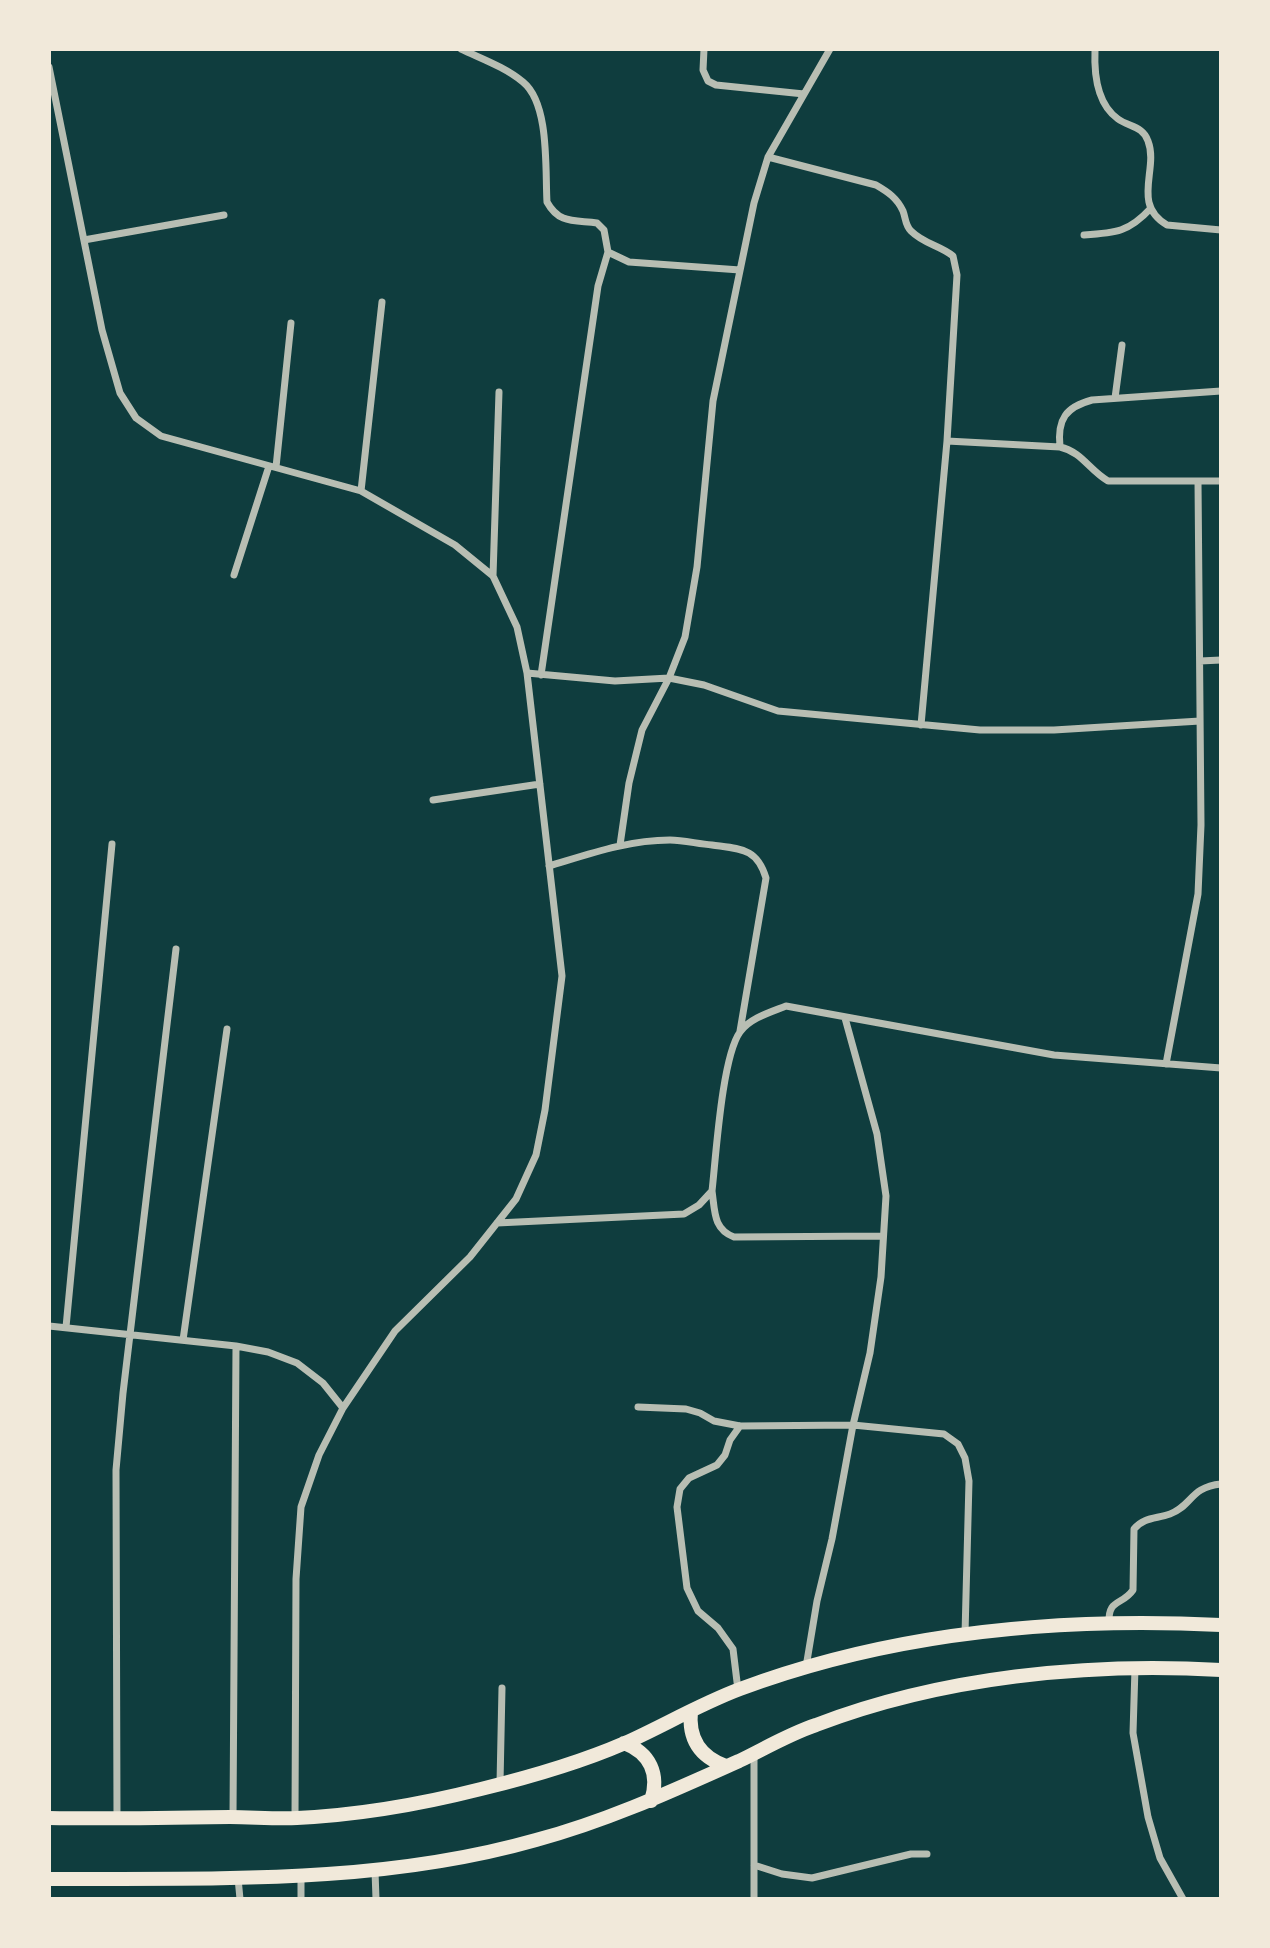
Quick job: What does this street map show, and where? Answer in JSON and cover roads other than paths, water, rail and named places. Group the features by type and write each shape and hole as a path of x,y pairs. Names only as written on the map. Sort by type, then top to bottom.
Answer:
{"main road":[{"path":"49,1818 295,1818 406,1804 500,1784 576,1761 624,1744 738,1690 806,1667 869,1651 965,1634 1018,1628 1109,1623 1221,1625"},
{"path":"49,1879 300,1876 375,1871 475,1855 592,1824 651,1801 814,1725 879,1705 944,1689 1011,1677 1135,1668 1221,1670"},
{"path":"691,1711 691,1732 695,1742 702,1753 713,1762 726,1766"},
{"path":"624,1744 645,1755 652,1765 656,1777 651,1801"}],"street":[{"path":"461,49 505,70 526,84 542,118 547,202 553,213 562,219 597,223 604,230 608,252 598,286 541,674"},
{"path":"704,49 703,70 708,81 716,85 804,93"},
{"path":"620,845 629,783 642,730 669,678 685,637 697,567 713,401 754,203 768,157 830,49"},
{"path":"1095,50 1094,70 1099,91 1108,108 1119,120 1134,125 1147,136 1151,150 1146,192 1151,208 1159,220 1167,225 1221,230"},
{"path":"49,67 102,331 120,393 136,418 161,436 361,491 455,545 493,576 517,627 527,673 562,976 545,1110 536,1155 516,1199 470,1257 395,1331 343,1408 319,1455 301,1507 296,1579 295,1818"},
{"path":"768,157 876,185 890,193 902,211 908,228 920,240 941,246 953,257 957,275 947,442 921,725"},
{"path":"1084,234 1119,231 1136,224 1151,208"},
{"path":"84,240 224,215"},
{"path":"608,252 629,262 740,270"},
{"path":"361,491 382,302"},
{"path":"234,575 273,466 291,323"},
{"path":"1115,398 1122,345"},
{"path":"1060,447 1058,431 1065,415 1077,404 1092,400 1221,391"},
{"path":"493,576 499,392"},
{"path":"947,442 1071,449 1081,456 1097,475 1108,481 1221,481"},
{"path":"1166,1064 1198,894 1201,825 1198,481"},
{"path":"1200,661 1221,660"},
{"path":"527,673 615,681 669,678 704,685 778,710 980,730 1054,730 1200,721"},
{"path":"433,800 540,784"},
{"path":"549,866 620,845 671,840 751,852 761,863 766,878 740,1032 729,1057 712,1191 718,1227 734,1237 883,1236"},
{"path":"66,1327 112,844"},
{"path":"117,1819 116,1470 176,948"},
{"path":"740,1032 759,1017 786,1006 1054,1055 1221,1068"},
{"path":"806,1667 817,1601 870,1353 881,1277 886,1196 877,1134 845,1018"},
{"path":"183,1340 227,1029"},
{"path":"497,1223 684,1214 699,1205 712,1191"},
{"path":"49,1326 236,1346 268,1352 297,1363 323,1382 343,1408"},
{"path":"233,1817 236,1346"},
{"path":"638,1407 686,1409 740,1426 853,1425 944,1434 958,1444 962,1451 969,1481 965,1634"},
{"path":"738,1690 733,1649 718,1628 698,1611 687,1588 677,1507 680,1489 689,1478 717,1465 740,1426"},
{"path":"1109,1623 1108,1611 1133,1590 1134,1528 1140,1521 1170,1514 1179,1509 1205,1486 1221,1483"},
{"path":"1135,1668 1133,1733 1148,1817 1160,1858 1183,1899"},
{"path":"500,1784 502,1688"},
{"path":"754,1754 754,1899"},
{"path":"754,1865 782,1874 812,1878 911,1854 927,1854"},
{"path":"375,1871 376,1899"},
{"path":"300,1876 301,1899"},
{"path":"238,1878 240,1899"}]}
